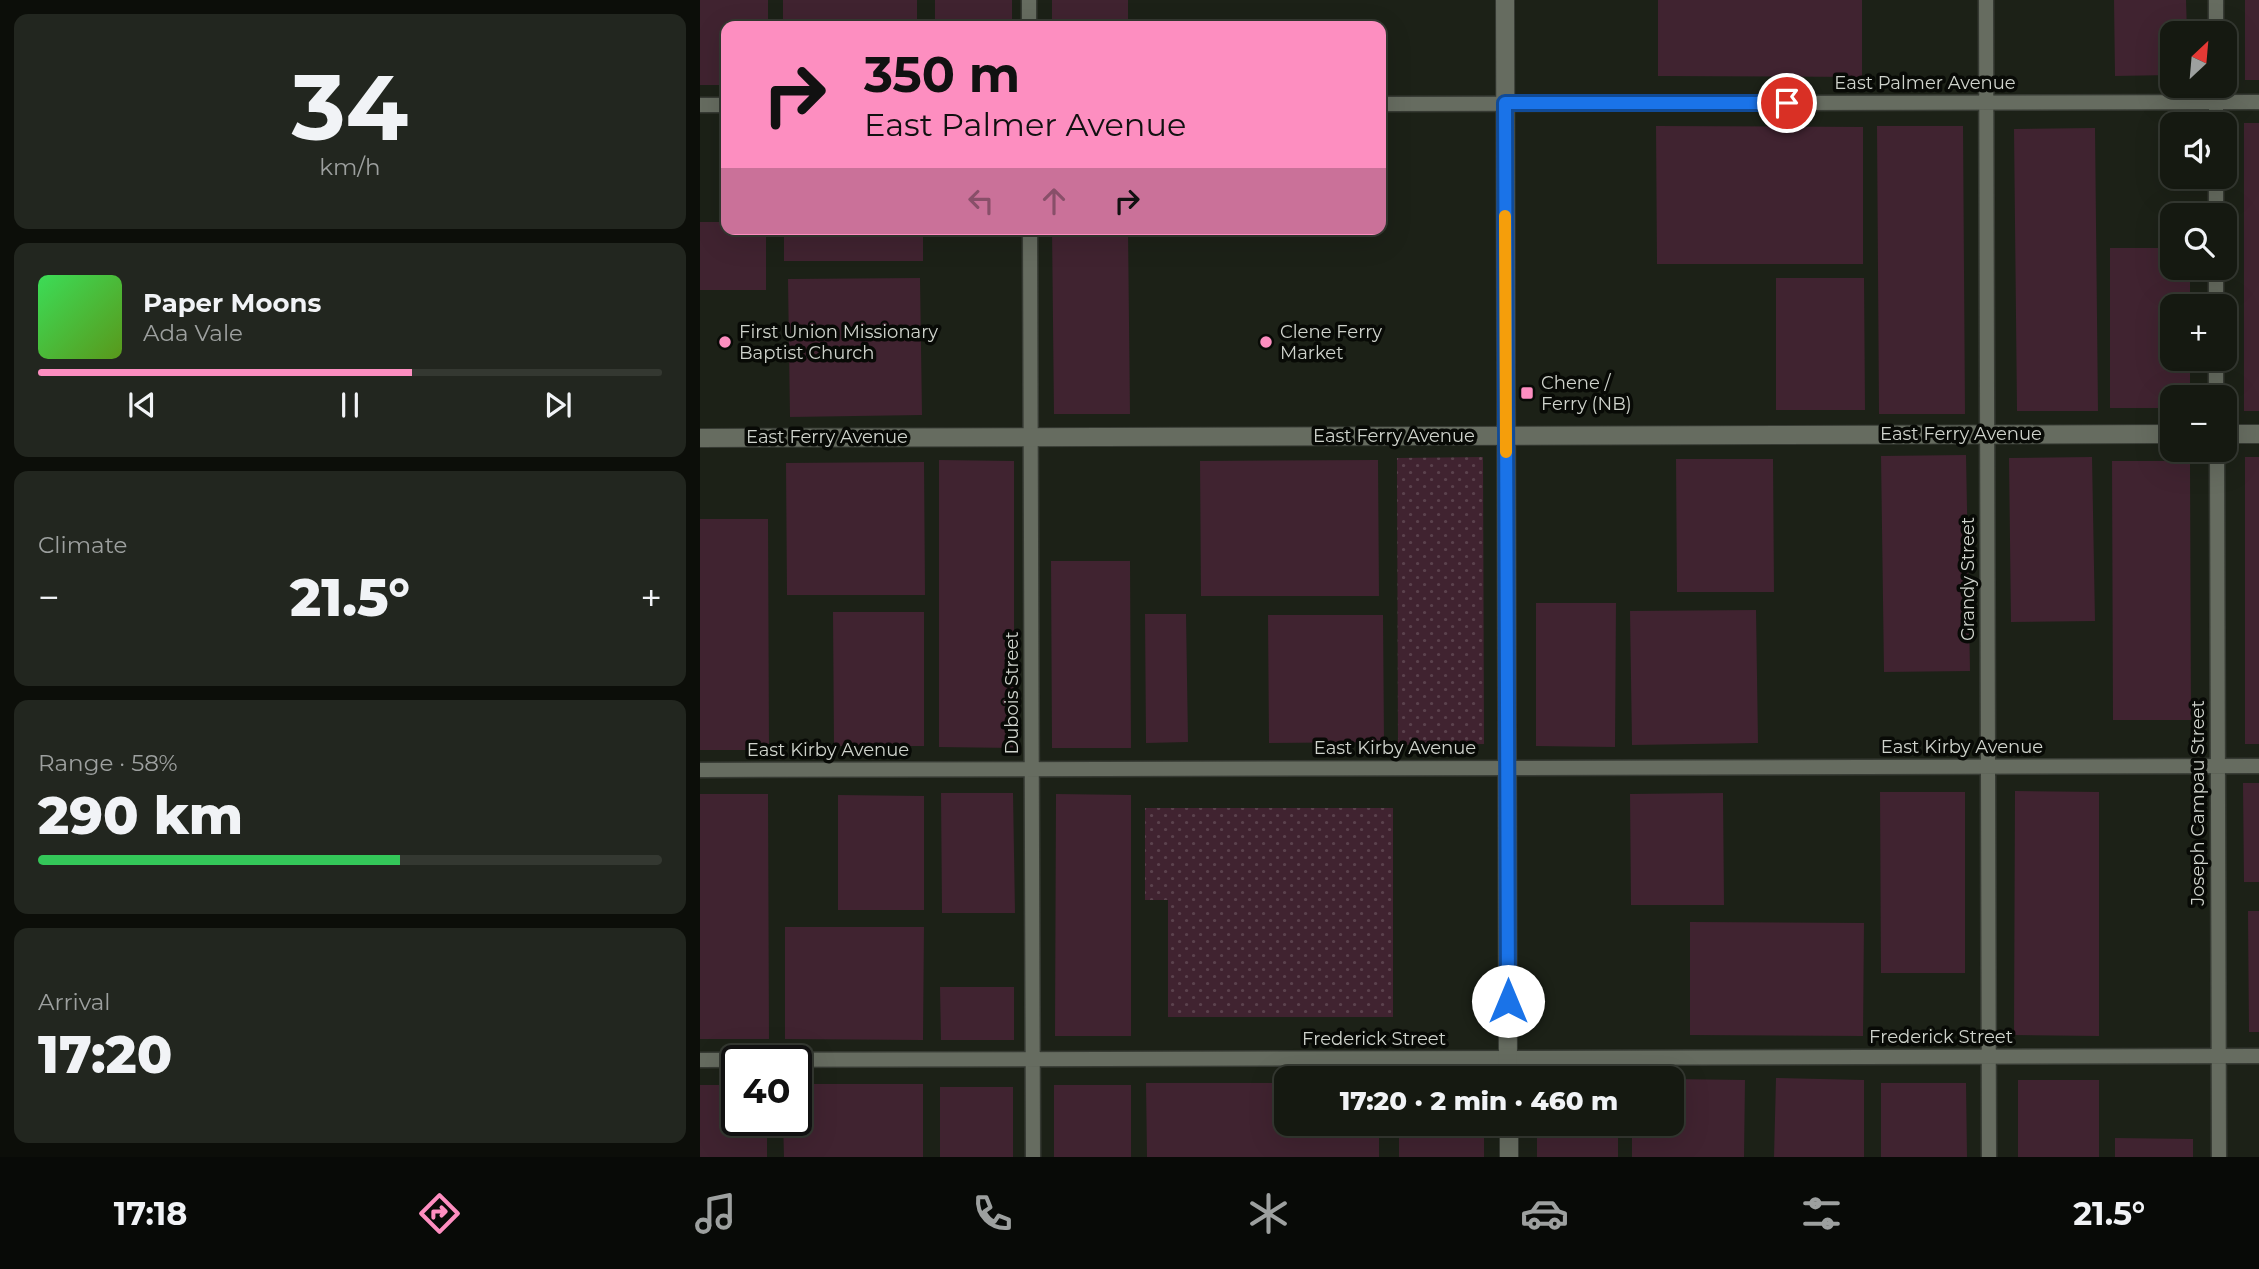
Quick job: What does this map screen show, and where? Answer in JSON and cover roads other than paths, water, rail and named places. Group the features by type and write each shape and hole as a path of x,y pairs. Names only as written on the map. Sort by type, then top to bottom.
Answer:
{"street":[{"path":"1029,0 1029,21"},
{"path":"1505,0 1508,1066"},
{"name":"Grandy Street","path":"1986,0 1989,1157"},
{"path":"2216,0 2216,21"},
{"path":"2216,98 2216,112"},
{"name":"East Palmer Avenue","path":"1386,104 2259,102"},
{"path":"700,105 721,105"},
{"name":"Dubois Street","path":"1030,235 1032,1157"},
{"name":"East Ferry Avenue","path":"700,438 2160,434"},
{"path":"2237,434 2259,434"},
{"name":"Joseph Campau Street","path":"2217,462 2219,1157"},
{"name":"East Kirby Avenue","path":"700,770 2259,766"},
{"name":"Frederick Street","path":"700,1060 2259,1056"},
{"path":"1509,1136 1509,1157"}],"place":[{"name":"First Union Missionary Baptist Church","path":"725,342"},
{"name":"Clene Ferry Market","path":"1266,342"},
{"name":"Chene / Ferry (NB)","path":"1527,393"}]}
